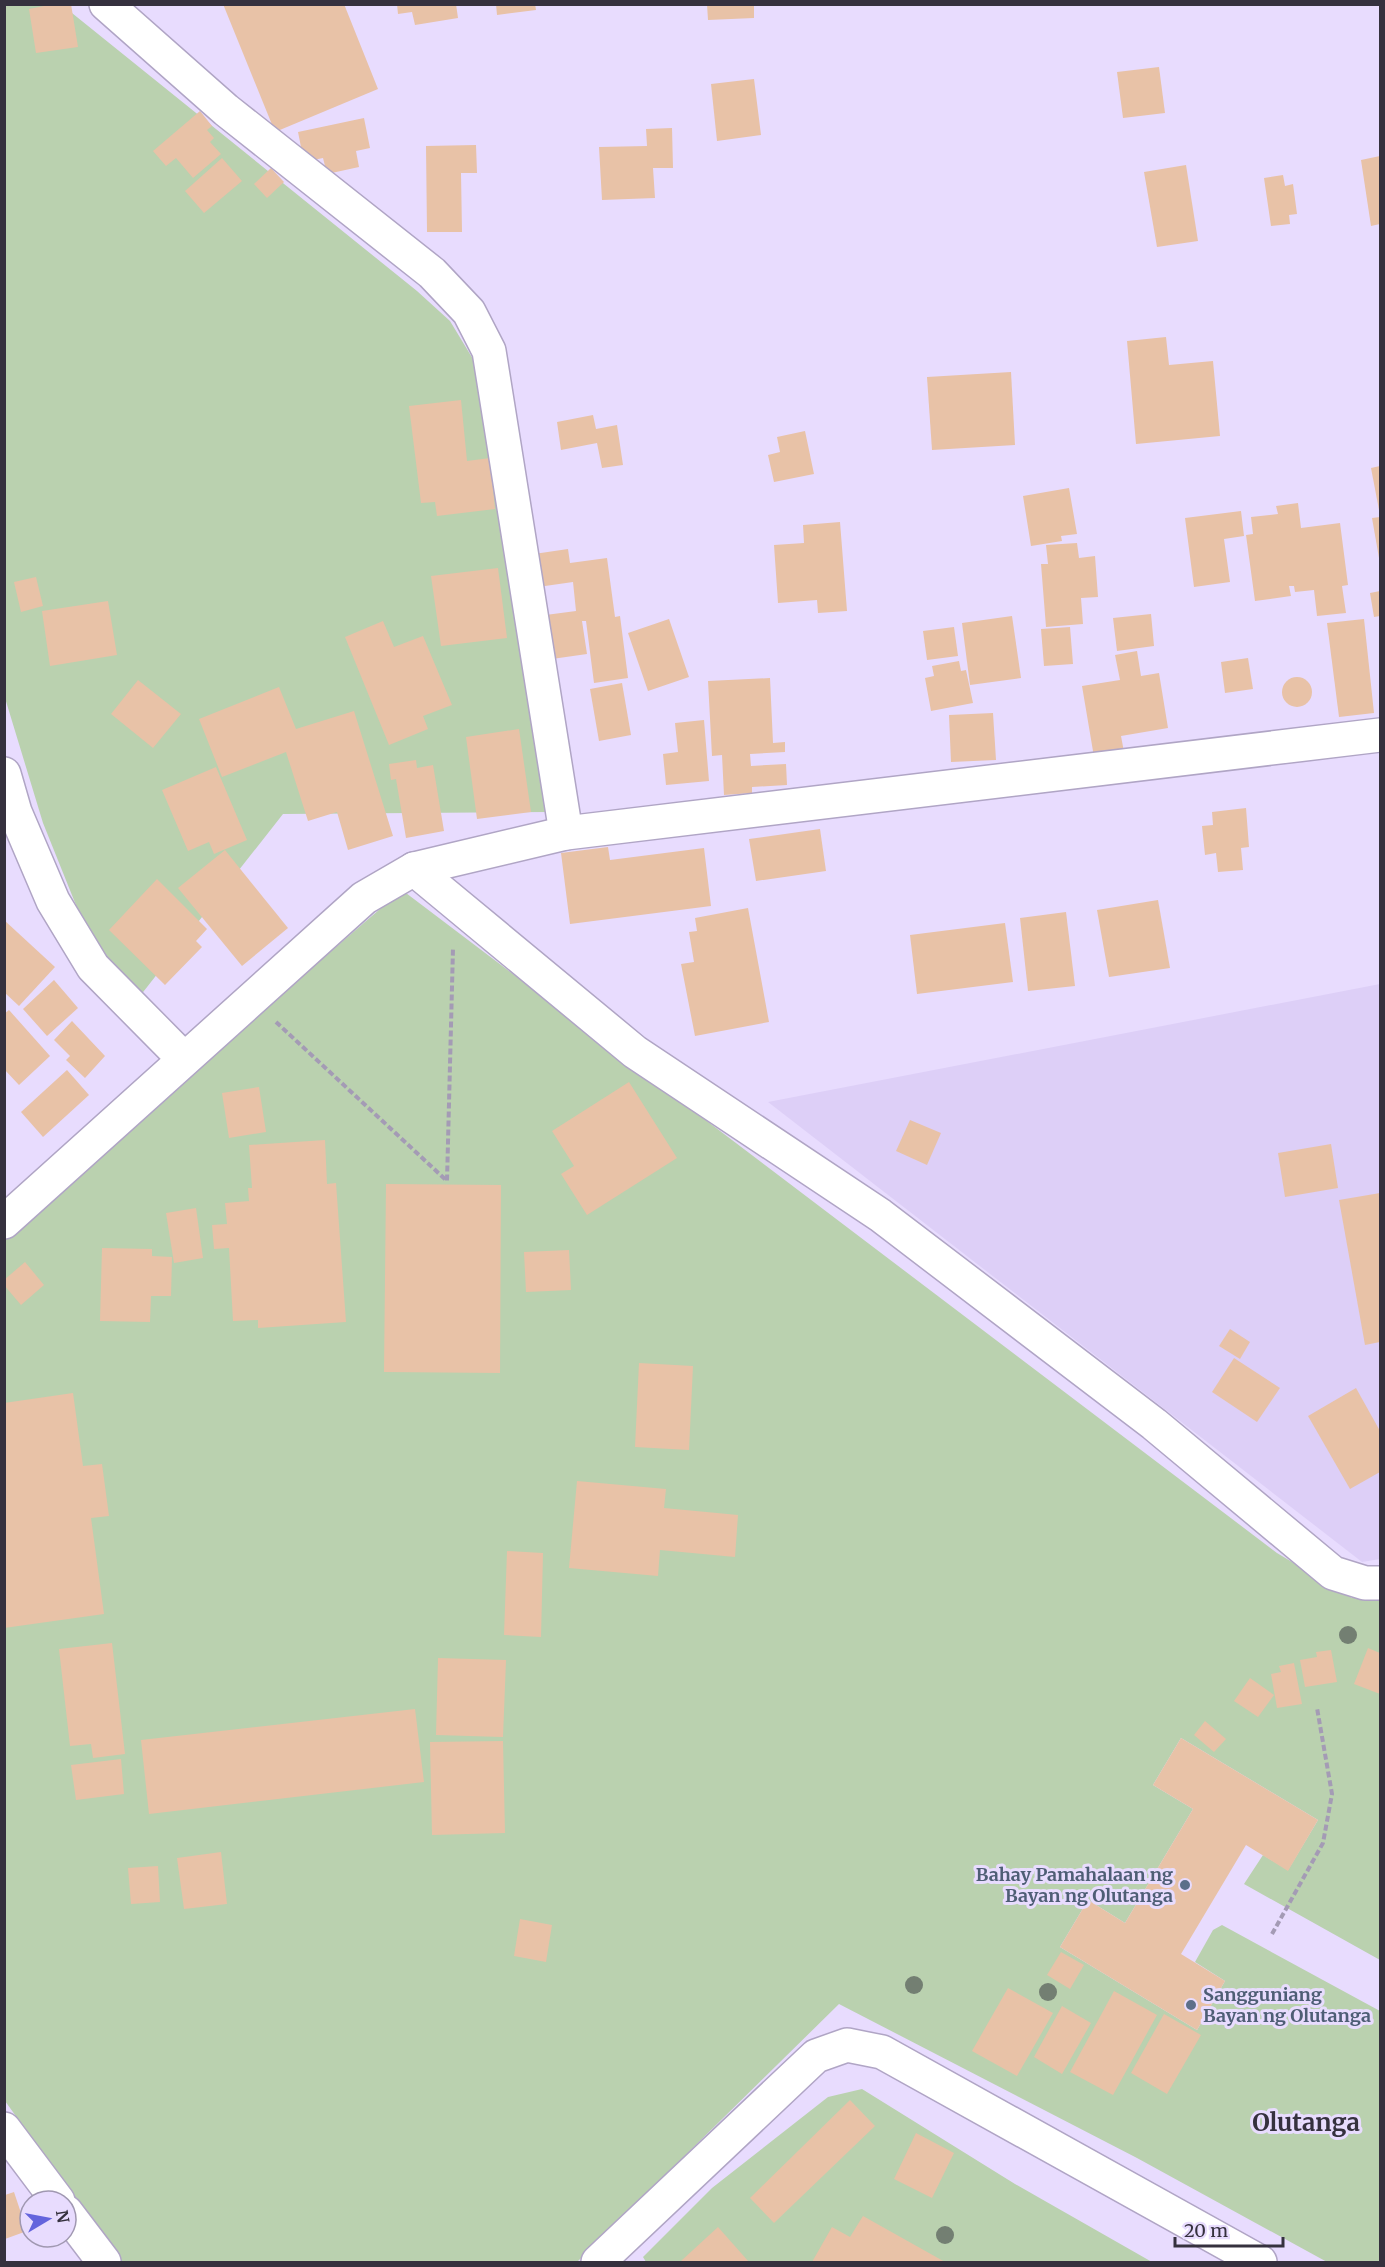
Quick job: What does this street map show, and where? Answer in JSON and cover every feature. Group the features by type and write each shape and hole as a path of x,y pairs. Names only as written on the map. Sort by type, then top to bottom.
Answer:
{"street":[{"path":"106,4 226,110 432,273 469,312 489,351 566,833"},
{"path":"4,1222 364,898 414,869 566,833 1380,735"},
{"path":"4,774 15,812 53,901 93,967 184,1059"},
{"path":"414,869 635,1052 880,1215 1154,1424 1333,1573 1365,1583 1380,1583"},
{"path":"602,2261 816,2056 847,2045 882,2052 1260,2262"},
{"path":"4,2129 49,2189"},
{"path":"78,2228 104,2262"}],"path":[{"path":"251,999 447,1181 454,902"},
{"path":"1272,1934 1323,1843 1332,1794 1317,1708"}],"shaded area":[{"path":"1380,984 1380,1559 1362,1562 768,1102"}],"green space":[{"path":"4,5 62,5 417,291 450,321 476,364 549,812 283,814 140,996 90,940 43,823 5,698"},
{"path":"402,890 1277,1553 1352,1598 1380,1594 1380,1960 1244,1884 1263,1855 1288,1870 1318,1820 1181,1738 1153,1785 1193,1809 1125,1923 1088,1900 1060,1947 1197,2030 1225,1981 1195,1962 1213,1930 1222,1925 1380,2011 1380,2262 1327,2262 1137,2158 839,2004 577,2262 121,2262 78,2202 78,2189 68,2189 5,2101 4,1236"},
{"path":"862,2089 1015,2184 1152,2262 646,2262 643,2257 712,2188 828,2097"}],"building":[{"path":"54,4 71,4 78,47 36,53 29,9"},
{"path":"223,4 344,4 378,89 275,132"},
{"path":"397,4 456,4 458,18 415,25 412,12 398,14"},
{"path":"496,4 535,4 536,10 497,15"},
{"path":"707,4 754,4 754,18 708,20"},
{"path":"1159,67 1165,113 1123,118 1117,72"},
{"path":"754,79 761,135 717,141 711,84"},
{"path":"200,111 212,126 207,130 214,138 210,142 221,154 193,178 176,158 166,166 153,151"},
{"path":"364,118 370,148 356,151 359,167 327,174 323,158 304,162 298,132"},
{"path":"672,128 673,168 653,168 655,198 602,200 599,147 647,146 646,129"},
{"path":"476,145 477,173 461,173 462,232 427,232 426,146"},
{"path":"1380,156 1380,224 1371,226 1361,160"},
{"path":"222,158 242,181 204,213 185,191"},
{"path":"1186,165 1198,241 1157,247 1144,172"},
{"path":"271,168 284,182 267,198 254,184"},
{"path":"1283,175 1285,186 1293,184 1297,214 1289,215 1290,224 1271,226 1264,178"},
{"path":"1166,337 1169,365 1213,361 1220,436 1136,444 1127,341"},
{"path":"1011,372 1015,445 932,450 927,377"},
{"path":"461,400 467,461 490,458 495,509 437,516 435,502 421,503 409,406"},
{"path":"593,415 596,429 617,425 623,465 602,468 597,443 561,450 557,422"},
{"path":"805,431 814,474 774,482 768,455 780,452 777,437"},
{"path":"1380,466 1380,510 1379,510 1371,468"},
{"path":"1069,488 1077,534 1061,536 1062,541 1031,546 1023,496"},
{"path":"1298,503 1301,528 1340,523 1348,585 1342,586 1346,613 1317,616 1314,590 1295,592 1294,586 1289,586 1291,596 1255,601 1246,535 1253,534 1251,517 1278,514 1276,506"},
{"path":"1241,511 1244,536 1224,539 1230,582 1194,587 1185,518"},
{"path":"1380,517 1380,558 1379,558 1372,518"},
{"path":"840,522 847,611 818,613 817,600 778,603 774,545 804,543 803,525"},
{"path":"1077,543 1079,558 1095,556 1098,597 1081,598 1083,624 1046,627 1041,564 1048,564 1046,545"},
{"path":"568,549 570,563 607,558 615,617 620,616 628,678 594,683 586,621 582,621 587,654 545,660 538,616 576,611 573,582 538,587 534,554"},
{"path":"498,568 507,638 441,646 431,576"},
{"path":"36,577 43,606 21,612 14,582"},
{"path":"1380,591 1380,616 1374,617 1370,593"},
{"path":"108,601 117,655 50,666 42,611"},
{"path":"1151,614 1154,646 1117,651 1113,618"},
{"path":"1012,616 1021,678 970,685 962,623"},
{"path":"669,619 689,677 648,691 628,633"},
{"path":"1364,619 1374,713 1339,717 1327,623"},
{"path":"383,621 394,647 423,636 452,705 423,716 428,729 389,745 345,637"},
{"path":"954,627 958,656 927,660 923,631"},
{"path":"1070,627 1073,664 1044,666 1041,629"},
{"path":"1137,651 1141,676 1159,673 1168,728 1121,736 1124,752 1094,757 1082,686 1120,680 1115,655"},
{"path":"1248,658 1253,689 1225,693 1221,662"},
{"path":"959,661 961,671 966,670 973,703 931,711 925,678 934,676 932,666"},
{"path":"1297,677 1308,681 1312,692 1308,703 1297,707 1286,703 1282,692 1286,681"},
{"path":"770,678 773,743 785,742 785,752 750,754 751,766 786,764 787,785 752,787 752,793 724,795 722,755 712,756 708,681"},
{"path":"138,680 181,714 153,748 111,714"},
{"path":"622,683 631,735 599,741 590,689"},
{"path":"279,687 296,729 354,711 393,836 348,850 337,812 308,821 286,752 222,777 199,719"},
{"path":"993,713 996,760 951,762 949,715"},
{"path":"704,720 709,781 666,785 663,754 678,752 675,723"},
{"path":"519,729 531,812 477,819 466,737"},
{"path":"416,760 417,768 433,765 444,831 406,838 396,779 391,780 389,764"},
{"path":"216,767 247,840 214,854 209,842 188,851 162,790"},
{"path":"1246,808 1249,847 1241,848 1243,870 1218,872 1216,853 1205,855 1202,826 1213,825 1212,812"},
{"path":"820,829 826,871 756,881 749,839"},
{"path":"608,847 610,860 704,848 711,906 570,924 561,853"},
{"path":"225,850 288,928 242,966 178,888"},
{"path":"157,879 207,929 196,941 202,947 165,985 109,930"},
{"path":"1158,900 1170,968 1109,977 1097,910"},
{"path":"748,908 769,1022 695,1036 681,964 694,962 689,932 697,931 695,918"},
{"path":"1066,912 1075,986 1028,991 1020,918"},
{"path":"4,920 55,967 19,1006 4,992"},
{"path":"1005,923 1013,982 917,994 910,935"},
{"path":"54,980 78,1008 47,1036 23,1009"},
{"path":"9,1010 50,1056 19,1085 4,1069 4,1014"},
{"path":"72,1021 105,1056 85,1078 66,1060 70,1056 54,1040"},
{"path":"67,1070 89,1095 43,1137 21,1112"},
{"path":"629,1082 677,1158 587,1215 561,1174 574,1166 552,1131"},
{"path":"259,1087 266,1132 229,1138 222,1093"},
{"path":"910,1120 941,1133 927,1165 896,1151"},
{"path":"325,1140 327,1184 336,1183 346,1322 258,1328 258,1320 233,1321 229,1248 214,1249 212,1225 227,1224 225,1203 249,1201 248,1188 252,1188 249,1145"},
{"path":"1331,1144 1338,1188 1285,1197 1278,1153"},
{"path":"386,1184 501,1185 500,1373 384,1372"},
{"path":"1380,1193 1380,1342 1365,1345 1339,1200"},
{"path":"196,1208 203,1258 174,1263 166,1213"},
{"path":"102,1248 152,1249 152,1256 172,1257 171,1296 151,1296 150,1322 100,1321"},
{"path":"569,1250 571,1290 526,1292 524,1252"},
{"path":"25,1262 44,1285 21,1305 4,1285 4,1280"},
{"path":"1230,1329 1250,1342 1240,1359 1219,1346"},
{"path":"1234,1358 1280,1388 1257,1422 1212,1392"},
{"path":"639,1363 693,1366 689,1450 635,1447"},
{"path":"1356,1388 1380,1431 1380,1472 1350,1489 1308,1416"},
{"path":"73,1393 83,1466 102,1464 109,1516 91,1518 104,1614 4,1628 4,1403"},
{"path":"577,1481 666,1489 664,1508 738,1515 735,1557 660,1550 658,1576 569,1568"},
{"path":"507,1551 543,1553 541,1637 504,1635"},
{"path":"112,1643 125,1754 93,1758 91,1744 70,1746 59,1649"},
{"path":"1368,1648 1380,1653 1380,1694 1354,1684"},
{"path":"1331,1650 1337,1682 1305,1687 1300,1660 1317,1657 1316,1652"},
{"path":"438,1658 506,1660 503,1737 436,1735"},
{"path":"1294,1663 1302,1704 1277,1708 1271,1674 1281,1672 1279,1666"},
{"path":"1250,1678 1274,1695 1258,1717 1234,1701"},
{"path":"415,1709 424,1782 149,1814 141,1740"},
{"path":"1205,1721 1226,1739 1214,1752 1194,1735"},
{"name":"Bahay Pamahalaan ng Bayan ng Olutanga","path":"1181,1738 1318,1820 1288,1871 1246,1845 1181,1954 1225,1981 1197,2030 1060,1947 1088,1900 1125,1923 1193,1809 1153,1785"},
{"path":"503,1741 505,1833 432,1835 430,1742"},
{"path":"121,1759 124,1794 76,1800 71,1765"},
{"path":"221,1852 227,1904 184,1909 177,1858"},
{"path":"158,1866 160,1902 131,1904 128,1868"},
{"path":"520,1919 552,1925 546,1962 514,1956"},
{"path":"1061,1952 1084,1965 1070,1989 1047,1975"},
{"path":"1008,1988 1053,2013 1017,2076 972,2051"},
{"path":"1114,1991 1157,2015 1113,2095 1070,2072"},
{"path":"1062,2006 1091,2023 1062,2074 1034,2057"},
{"path":"1164,2014 1201,2035 1167,2094 1131,2073"},
{"path":"850,2100 875,2126 774,2223 750,2198"},
{"path":"916,2133 954,2153 932,2198 894,2179"},
{"path":"14,2192 18,2204 18,2234 5,2239 5,2195"},
{"path":"863,2216 945,2262 812,2262 832,2227 850,2237"},
{"path":"718,2227 749,2262 681,2261"}],"place":[{"name":"Bahay Pamahalaan ng Bayan ng Olutanga","path":"1185,1885"},
{"name":"Sangguniang Bayan ng Olutanga","path":"1191,2005"}],"district":[{"name":"Olutanga","path":"1306,2123"}]}
